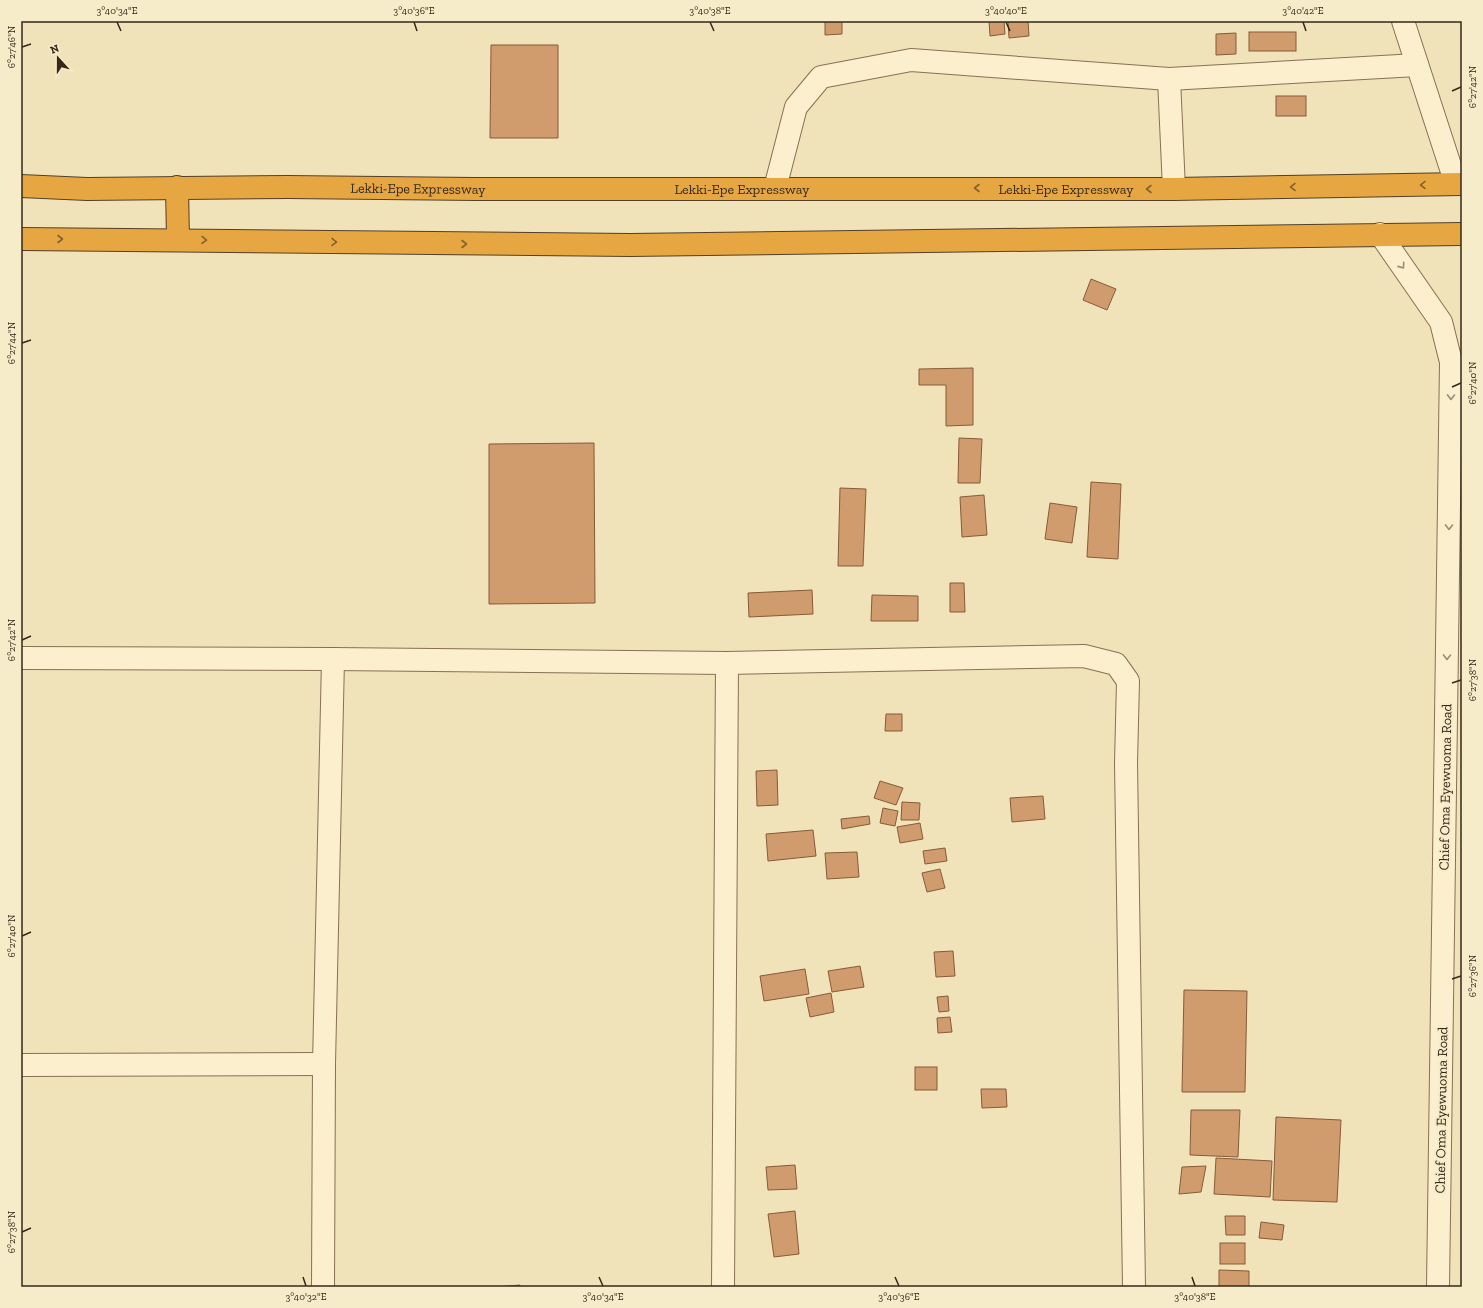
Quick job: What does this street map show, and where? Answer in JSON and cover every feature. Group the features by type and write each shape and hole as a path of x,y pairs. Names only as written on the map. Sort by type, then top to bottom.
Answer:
{"highway":[{"name":"Lekki-Epe Expressway","path":"21,186 86,189 288,186 475,189 1174,189 1459,184"},
{"path":"177,187 178,239"},
{"path":"21,239 178,239 392,244 630,245 1462,234"}],"street":[{"path":"1403,21 1459,184"},
{"path":"775,188 796,106 821,77 911,60 1169,79 1417,65"},
{"path":"1169,79 1174,189"},
{"name":"Chief Oma Eyewuoma Road","path":"1380,234 1440,322 1451,362 1438,1287"},
{"path":"21,658 333,659 727,663 1084,656 1116,664 1128,681 1126,762 1134,1287"},
{"path":"323,1287 324,1064 333,659"},
{"path":"723,1287 727,663"},
{"path":"21,1065 324,1064"}],"building":[{"path":"825,21 842,21 842,34 825,35"},
{"path":"989,21 1004,21 1005,34 990,36"},
{"path":"1008,21 1028,21 1029,36 1009,38"},
{"path":"1249,32 1296,32 1296,51 1249,51"},
{"path":"1236,33 1236,54 1216,55 1216,34"},
{"path":"491,45 558,45 558,138 490,138"},
{"path":"1276,96 1306,96 1306,116 1276,116"},
{"path":"1091,279 1116,289 1107,310 1083,300"},
{"path":"973,368 973,425 946,426 946,385 919,385 919,369"},
{"path":"959,438 982,439 980,483 958,483"},
{"path":"594,443 595,603 489,604 489,444"},
{"path":"1091,482 1121,484 1118,559 1087,557"},
{"path":"840,488 866,489 863,566 838,566"},
{"path":"984,495 987,535 962,537 960,497"},
{"path":"1050,503 1077,507 1072,543 1045,539"},
{"path":"950,583 964,583 965,612 950,612"},
{"path":"812,590 813,614 749,617 748,593"},
{"path":"872,595 918,596 918,621 871,621"},
{"path":"886,714 902,714 902,731 885,731"},
{"path":"777,770 778,805 757,806 756,771"},
{"path":"880,781 903,788 896,805 874,798"},
{"path":"1043,796 1045,819 1012,822 1010,798"},
{"path":"902,802 920,803 919,820 901,820"},
{"path":"883,808 898,811 895,826 880,823"},
{"path":"869,816 870,824 842,829 841,819"},
{"path":"920,823 923,839 900,843 897,827"},
{"path":"813,830 816,856 768,861 766,834"},
{"path":"945,848 947,861 925,864 923,851"},
{"path":"857,852 859,877 827,879 825,853"},
{"path":"940,869 945,888 927,892 922,873"},
{"path":"953,951 955,976 936,977 934,952"},
{"path":"860,966 864,987 832,992 828,971"},
{"path":"805,969 809,994 764,1001 760,976"},
{"path":"1184,990 1247,991 1245,1092 1182,1092"},
{"path":"831,993 834,1012 810,1017 806,998"},
{"path":"948,996 949,1011 939,1012 937,997"},
{"path":"950,1017 952,1032 938,1033 937,1018"},
{"path":"915,1067 937,1067 937,1090 915,1090"},
{"path":"981,1089 1006,1089 1007,1107 982,1108"},
{"path":"1191,1110 1240,1110 1238,1157 1190,1155"},
{"path":"1276,1117 1341,1120 1337,1202 1273,1200"},
{"path":"1216,1158 1272,1161 1270,1197 1214,1194"},
{"path":"795,1165 797,1189 768,1190 766,1167"},
{"path":"1206,1166 1201,1192 1179,1194 1182,1167"},
{"path":"795,1211 799,1254 774,1257 768,1214"},
{"path":"1225,1216 1245,1216 1245,1235 1226,1235"},
{"path":"1261,1222 1284,1225 1282,1240 1259,1238"},
{"path":"1220,1243 1245,1243 1245,1264 1220,1264"},
{"path":"1219,1270 1249,1271 1249,1287 1219,1287"},
{"path":"520,1285 520,1287 497,1287"}]}
